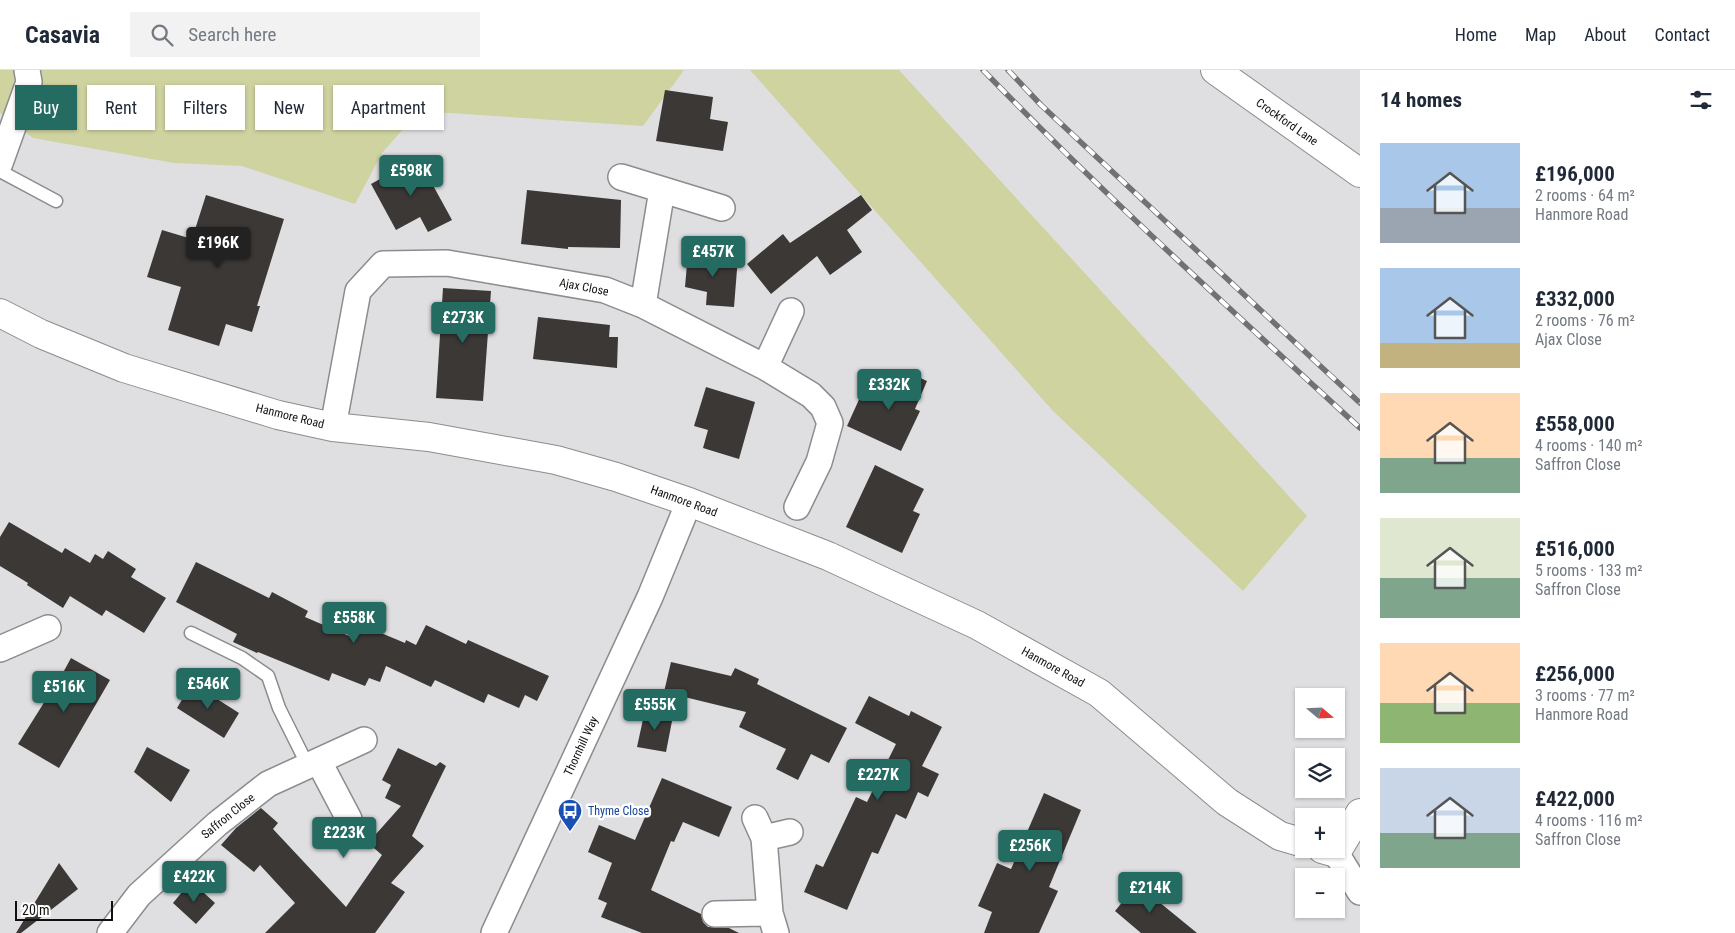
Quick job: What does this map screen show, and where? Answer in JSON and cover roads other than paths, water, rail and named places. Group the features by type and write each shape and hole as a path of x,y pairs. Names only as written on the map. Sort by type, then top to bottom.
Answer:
{"street":[{"path":"0,163 29,82 27,70"},
{"name":"Crockford Lane","path":"1215,70 1360,173"},
{"path":"620,177 722,208"},
{"path":"643,305 662,190"},
{"name":"Ajax Close","path":"333,427 358,291 383,264 447,264 605,290 643,305 765,367 811,395 823,407 830,423 819,462 797,507"},
{"path":"765,367 791,312"},
{"name":"Hanmore Road","path":"0,313 42,334 124,368 278,415 333,427 429,437 556,460 616,477 688,502 828,556 977,625 1098,693 1226,802 1280,836 1295,840"},
{"name":"Thornhill Way","path":"494,933 650,597 688,502"},
{"path":"0,649 48,628"},
{"name":"Saffron Close","path":"110,933 139,895 216,824 268,784 364,740"},
{"path":"313,764 348,818"},
{"path":"1345,832 1360,814"},
{"path":"714,914 773,923 760,828 790,832"},
{"path":"1334,858 1360,892"}],"lane":[{"path":"0,171 56,202"},
{"path":"191,633 242,658 268,676 279,708 313,764"}],"railway":[{"path":"983,70 1121,207 1360,428"},
{"path":"1008,70 1041,105 1360,403"}],"place":[{"name":"Thyme Close","path":"570,832"}]}
